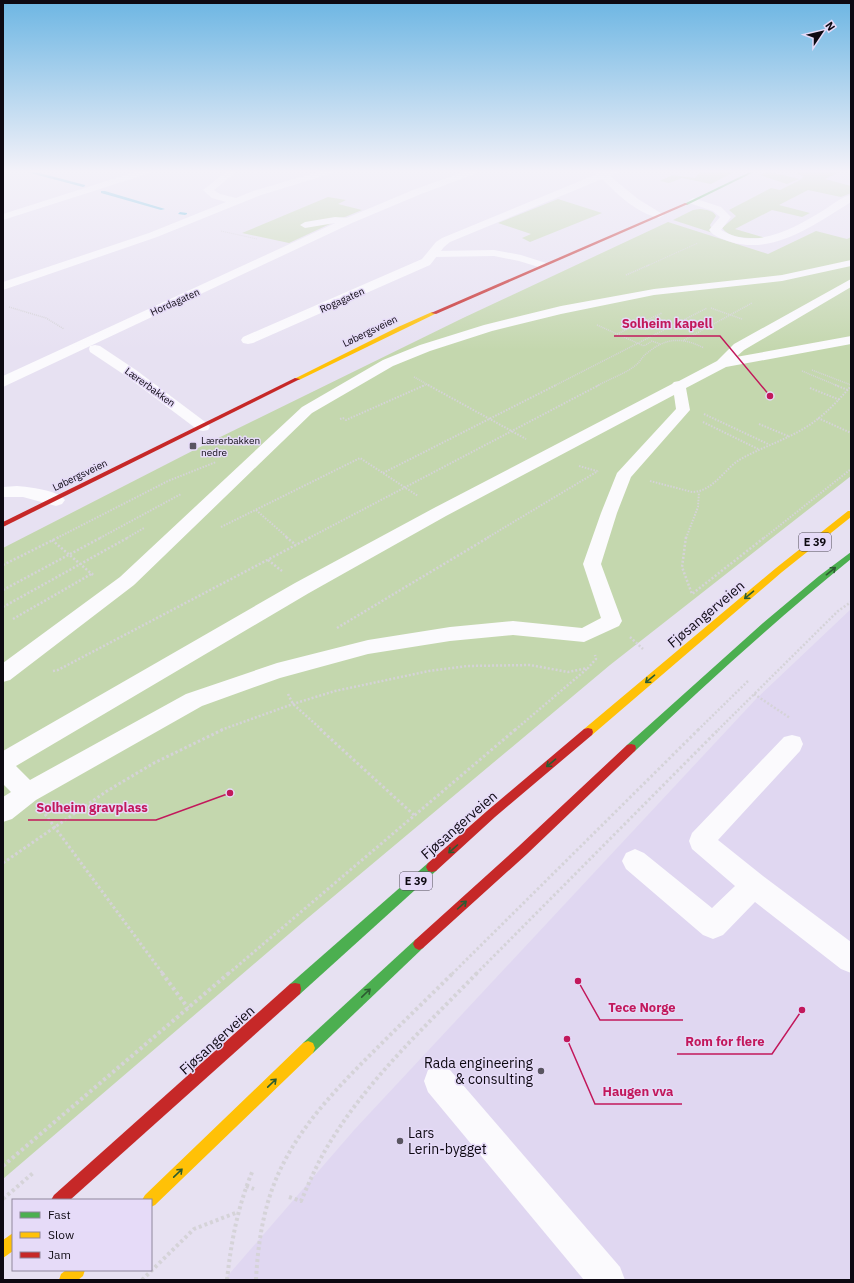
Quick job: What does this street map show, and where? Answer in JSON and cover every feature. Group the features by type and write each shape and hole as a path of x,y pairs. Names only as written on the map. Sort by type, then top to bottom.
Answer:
{"main road":[{"name":"Løbergsveien","path":"3,525 400,328 622,231"},
{"name":"Fjøsangerveien","path":"60,1199 491,814 773,575 851,513"},
{"name":"E 39","path":"151,1199 377,982 522,850 676,706 810,587 851,554"},
{"path":"3,1250 12,1243"},
{"path":"67,1280 76,1271"}],"street":[{"path":"3,286 163,231"},
{"name":"Hordagaten","path":"3,382 90,346 328,231"},
{"name":"Rogagaten","path":"248,340 420,265 426,262 434,254 434,250 438,245 467,231"},
{"path":"716,231 718,233 749,242 771,240 791,231"},
{"path":"3,492 14,490 35,492 56,500"}],"lane":[{"path":"434,254 494,253 521,258 542,265"},
{"path":"3,674 127,581 307,410 388,363 425,348 488,328 562,310 654,292 782,278 851,263"},
{"path":"722,364 739,347 851,282"},
{"path":"3,762 302,588 440,512 556,452 679,385 722,364 851,340"},
{"name":"Lærerbakken","path":"90,346 131,373 203,427"},
{"path":"3,811 28,793 194,700 277,671 368,647 450,634 513,628 584,635 612,621 592,564 609,513 625,474 683,410 679,385"},
{"path":"792,744 701,841 754,885 851,959"},
{"path":"3,769 28,793"},
{"path":"634,861 713,926 754,885"},
{"path":"439,1081 607,1280"}],"path":[{"path":"654,292 618,278 718,233"},
{"path":"3,306 46,318 90,346"},
{"path":"383,473 710,307"},
{"path":"617,334 665,312"},
{"path":"50,671 58,670 636,365 642,355 660,344 684,340 730,314"},
{"path":"620,336 644,346 652,341 660,344"},
{"path":"684,340 707,349"},
{"path":"388,363 511,431 556,452"},
{"path":"333,631 598,471 625,474 692,492 699,492 708,487 738,461 769,444 803,429 840,400 851,386 811,370"},
{"path":"814,376 848,390"},
{"path":"337,421 343,418 346,420 427,384"},
{"path":"810,388 840,400"},
{"path":"682,404 769,444"},
{"path":"817,418 851,433"},
{"path":"759,424 788,436"},
{"path":"714,428 758,450"},
{"path":"216,530 360,458 421,498"},
{"path":"3,565 168,481 219,461"},
{"path":"699,492 698,506 685,539 682,567 692,594 851,470"},
{"path":"3,590 186,491"},
{"path":"256,510 296,545"},
{"path":"3,607 149,525"},
{"path":"52,540 96,578"},
{"path":"268,560 283,573"},
{"path":"13,619 98,570"},
{"path":"289,1197 301,1201 315,1167 326,1149 352,1108 377,1078 517,933 754,694 838,611 851,602"},
{"path":"3,1166 588,668 596,659 584,635"},
{"path":"3,863 107,791 154,763 216,732 293,704 382,680 467,666 530,665 568,672 588,668"},
{"path":"256,1280 261,1227 270,1192 298,1137 318,1110 360,1065 752,677"},
{"path":"754,694 790,718 792,744"},
{"path":"293,704 414,815"},
{"path":"55,826 188,1008"},
{"path":"227,1280 228,1262 238,1212 246,1186 253,1170"},
{"path":"246,1186 254,1189"},
{"path":"152,1270 194,1229 238,1212"},
{"path":"142,1280 151,1271"}],"shaded area":[{"path":"851,609 851,1280 224,1280 355,1129 756,699"}],"green space":[{"path":"247,231 315,231 289,243 242,233"},
{"path":"522,231 558,231 530,242 522,238 531,234"},
{"path":"649,231 696,231 768,254 816,231 847,239 851,237 851,476 610,665 303,922 3,1179 3,548 202,446 463,318"},
{"path":"725,231 741,231 766,238 749,238 731,235"}],"traffic: fast":[{"path":"631,748 739,649 794,601 851,555"},
{"path":"295,989 432,867"},
{"path":"308,1048 419,944"}],"traffic: slow":[{"path":"297,379 400,328 434,313"},
{"path":"588,732 779,570 851,513"},
{"path":"151,1199 308,1048"},
{"path":"3,1250 12,1242"},
{"path":"67,1280 76,1271"}],"traffic: jam":[{"path":"434,313 624,231"},
{"path":"3,525 297,379"},
{"path":"432,867 491,814 588,732"},
{"path":"419,944 523,850 631,748"},
{"path":"60,1199 295,989"}],"place":[{"name":"Solheim kapell","path":"770,396"},
{"name":"Lærerbakken nedre","path":"193,446"},
{"name":"Solheim gravplass","path":"230,793"},
{"name":"Tece Norge","path":"578,981"},
{"name":"Rom for flere","path":"802,1010"},
{"name":"Haugen vva","path":"567,1039"},
{"name":"Rada engineering & consulting","path":"541,1071"},
{"name":"Lars Lerin-bygget","path":"400,1141"}]}
